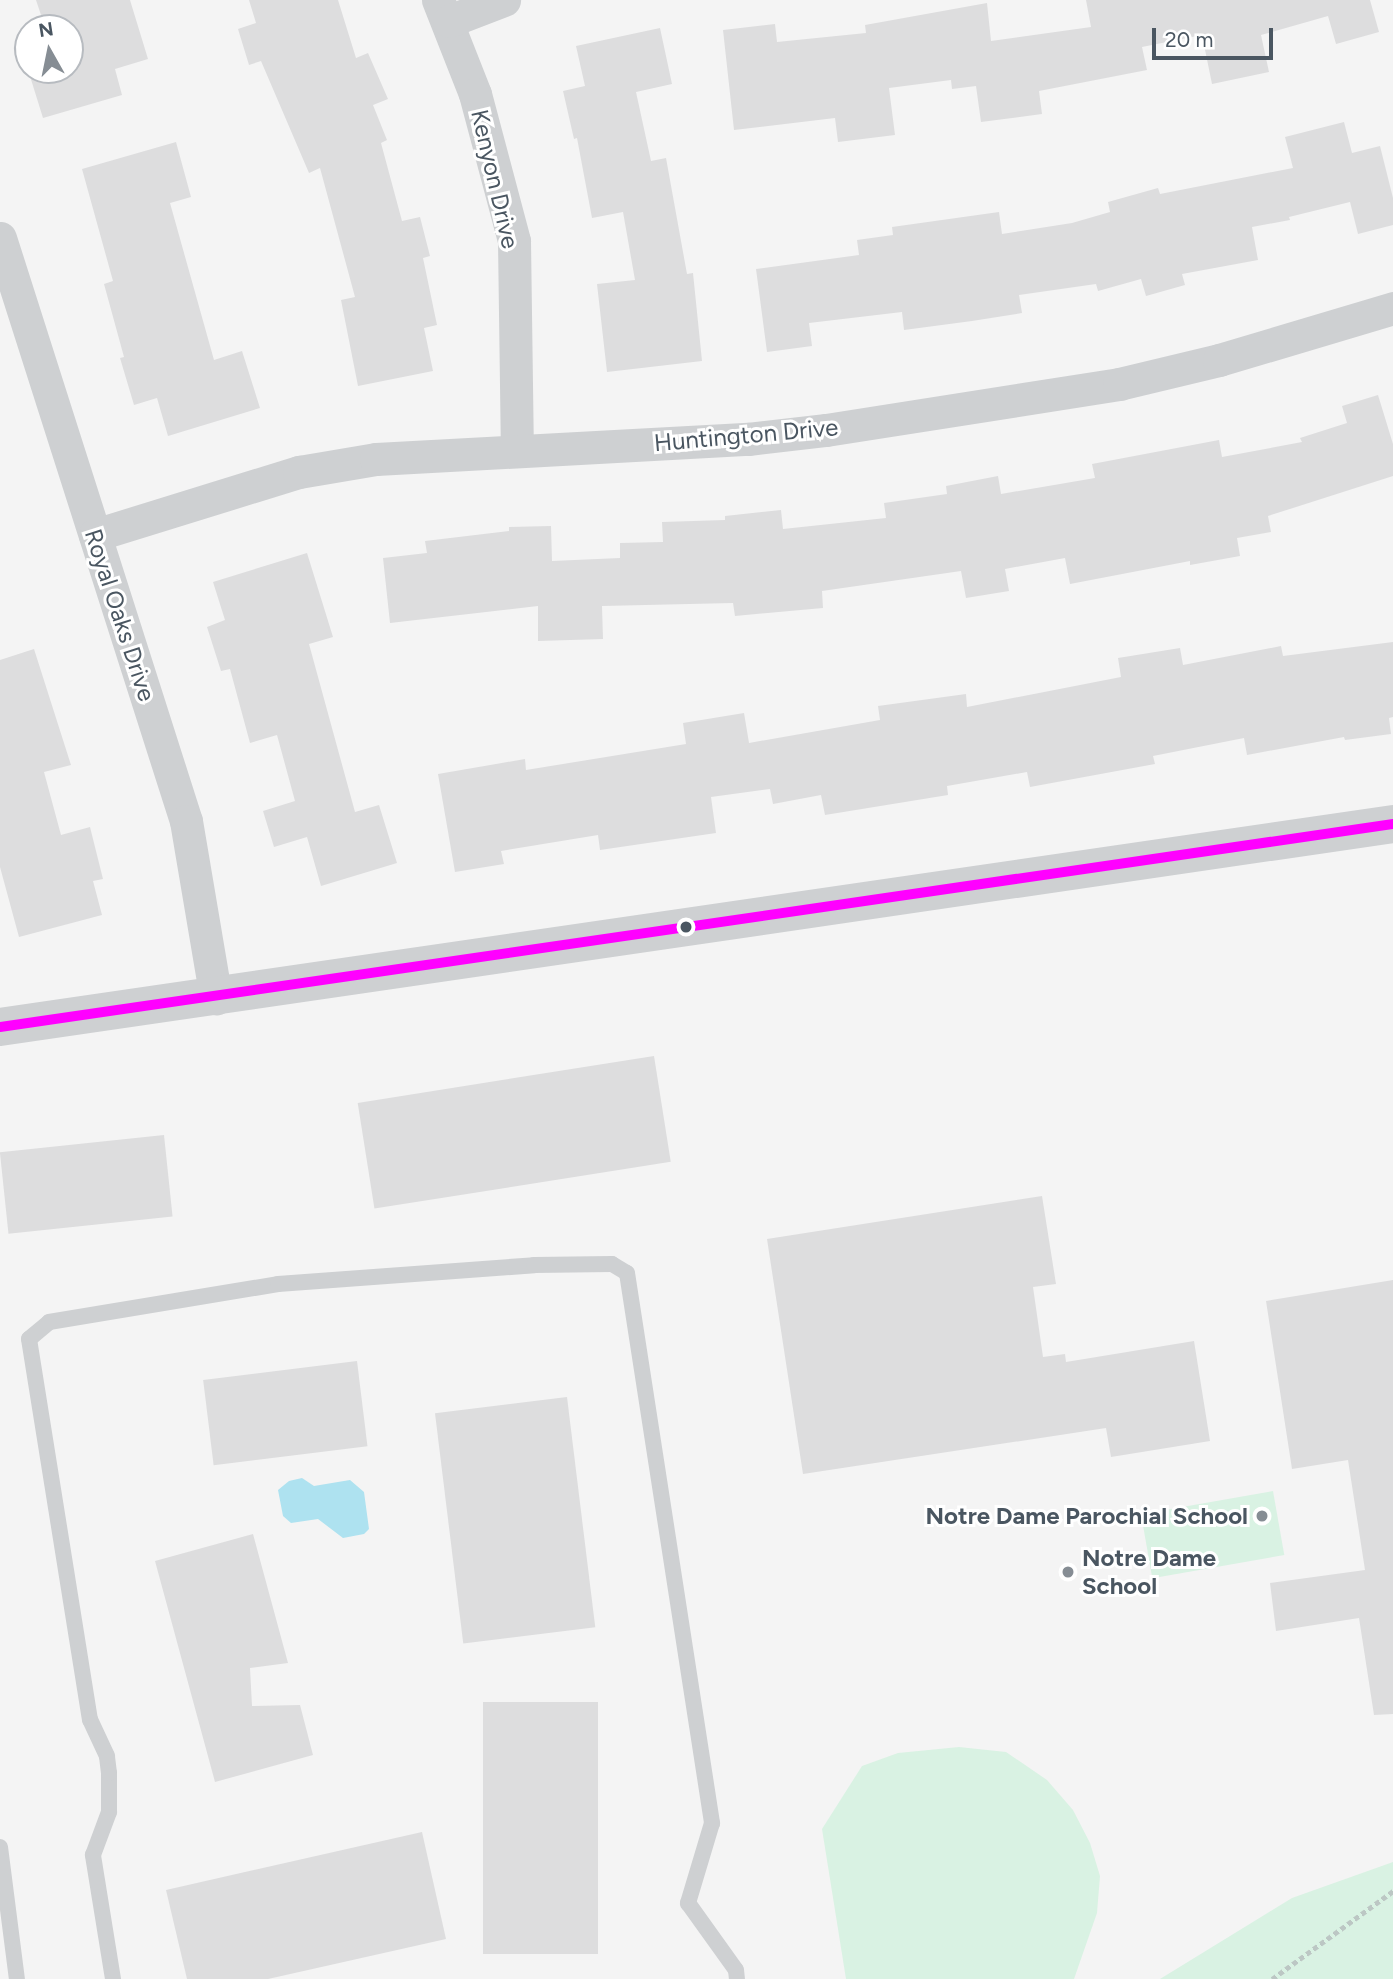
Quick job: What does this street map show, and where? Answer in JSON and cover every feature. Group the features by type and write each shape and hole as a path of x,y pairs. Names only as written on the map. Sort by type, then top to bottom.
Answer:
{"street":[{"path":"443,11 504,0"},
{"name":"Kenyon Drive","path":"443,11 475,94 514,241 517,449"},
{"name":"Royal Oaks Drive","path":"0,238 186,821 216,998"},
{"name":"Huntington Drive","path":"95,535 299,472 376,459 761,437 826,430 1119,384 1219,360 1393,308"},
{"path":"0,1027 216,998 1393,824"}],"lane":[{"path":"113,1979 93,1855 109,1812 107,1756 90,1720 29,1339 49,1322 278,1284 534,1265 612,1264 627,1273 712,1823 688,1903 736,1970 737,1979"},
{"path":"0,1847 17,1979"}],"path":[{"path":"1272,1979 1393,1891"}],"green space":[{"path":"1273,1491 1284,1555 1152,1578 1141,1514"},
{"path":"959,1747 1006,1752 1047,1780 1073,1810 1090,1843 1100,1876 1097,1913 1074,1979 846,1979 822,1829 862,1766 898,1753"},
{"path":"1393,1862 1393,1979 1160,1979 1292,1898"}],"water":[{"path":"302,1478 314,1486 350,1480 364,1492 369,1529 364,1534 343,1538 318,1519 291,1523 283,1516 278,1490 289,1481"}],"building":[{"path":"36,0 130,0 148,59 115,69 122,95 43,118 32,84 84,84 84,14 41,14"},
{"path":"249,0 338,0 356,58 368,53 388,99 373,105 387,140 381,143 402,221 420,217 430,256 423,258 437,325 424,328 433,371 358,386 341,300 355,297 320,168 309,173 261,61 249,65 238,29 256,23"},
{"path":"1086,0 1370,0 1379,32 1336,44 1328,16 1261,35 1269,72 1212,84 1202,35 1142,47 1147,70 1039,91 1042,114 981,122 976,86 952,89 951,80 889,88 895,135 838,142 835,118 734,130 723,30 775,24 777,42 866,33 865,25 987,3 991,41 1091,27"},
{"path":"660,28 672,84 636,92 651,161 666,158 687,274 693,273 702,361 607,372 597,284 635,280 623,212 592,218 577,138 574,139 563,91 585,86 576,46"},
{"path":"1344,122 1352,153 1380,146 1393,198 1393,225 1358,234 1350,202 1289,217 1290,220 1252,227 1258,260 1182,274 1185,285 1146,296 1141,279 1098,291 1096,284 1019,295 1022,313 972,321 904,330 902,312 809,323 812,346 767,352 756,269 859,255 857,240 893,235 892,227 999,212 1002,234 1072,223 1110,212 1108,202 1158,188 1160,194 1293,168 1285,137"},
{"path":"176,142 191,197 170,203 214,360 242,351 260,408 168,436 157,398 134,405 120,358 124,357 104,284 113,281 82,169"},
{"path":"1378,395 1393,444 1393,476 1268,516 1271,532 1237,538 1240,556 1190,565 1190,561 1070,584 1065,558 1005,569 1009,591 966,598 961,571 822,591 823,608 735,616 733,603 602,606 603,639 538,641 538,606 390,623 383,558 427,553 425,541 509,531 509,527 551,526 552,561 620,558 620,543 663,542 662,522 725,520 725,516 781,510 783,529 886,518 884,503 947,494 946,486 998,476 1001,494 1095,478 1092,464 1219,440 1222,457 1302,442 1300,438 1347,423 1342,406"},
{"path":"307,553 333,637 309,644 355,812 379,805 397,863 321,886 307,837 274,847 263,811 295,801 277,735 250,743 230,669 221,671 207,627 225,620 213,582"},
{"path":"1393,642 1393,717 1389,718 1391,734 1345,740 1344,737 1247,755 1244,738 1153,756 1155,764 1030,787 1027,772 947,786 948,795 825,815 821,795 773,804 770,789 711,797 716,833 600,850 598,835 501,851 504,864 455,872 438,774 525,759 526,770 686,744 683,723 744,713 749,743 880,720 878,706 966,694 967,707 1121,677 1118,658 1180,648 1183,665 1281,646 1283,656"},
{"path":"34,649 71,765 44,772 61,835 90,827 103,879 93,881 102,915 19,937 0,867 0,660"},
{"path":"654,1056 671,1162 374,1209 358,1103"},
{"path":"164,1135 173,1217 8,1234 0,1152"},
{"path":"1042,1196 1056,1284 1033,1287 1043,1357 1065,1354 1066,1362 1194,1341 1210,1441 1111,1457 1106,1428 803,1474 767,1239"},
{"path":"1393,1280 1393,1714 1374,1715 1359,1618 1276,1631 1270,1583 1365,1570 1348,1460 1292,1469 1266,1301"},
{"path":"357,1361 367,1446 214,1465 203,1380"},
{"path":"567,1397 595,1627 463,1643 435,1413"},
{"path":"253,1534 288,1663 250,1668 252,1706 300,1705 313,1755 215,1782 155,1561"},
{"path":"483,1702 598,1702 598,1954 483,1954"},
{"path":"422,1832 446,1939 268,1979 187,1979 166,1890"}],"transit line":[{"path":"0,1027 1393,824"}],"place":[{"name":"Notre Dame Parochial School","path":"1262,1516"},
{"name":"Notre Dame School","path":"1068,1572"}]}
